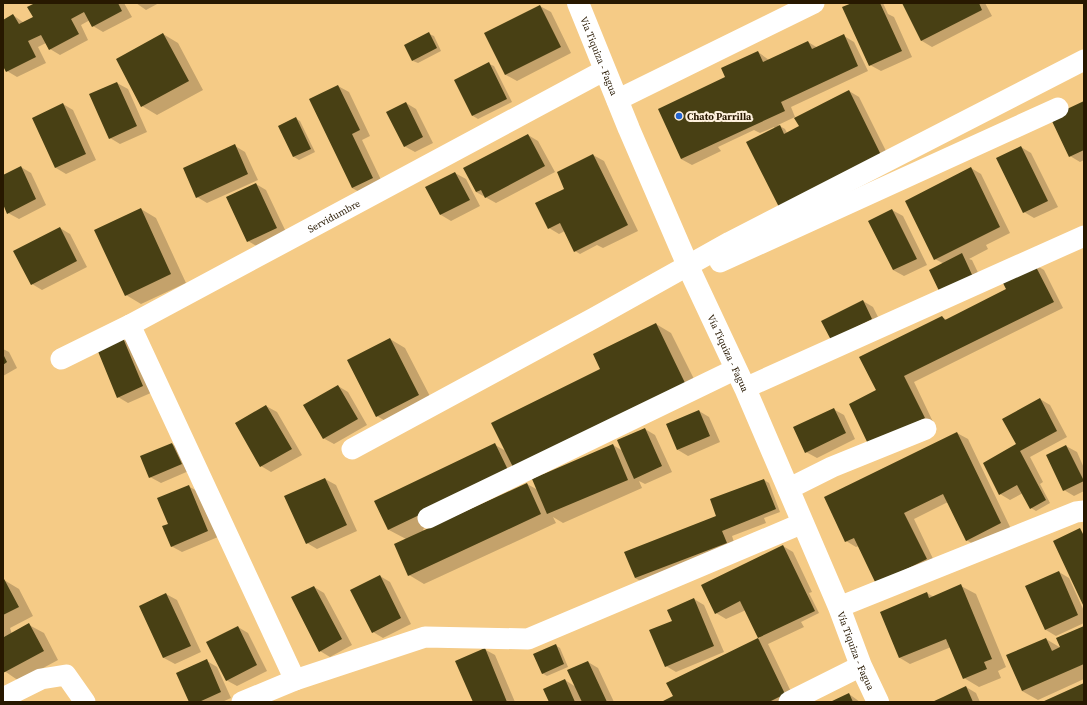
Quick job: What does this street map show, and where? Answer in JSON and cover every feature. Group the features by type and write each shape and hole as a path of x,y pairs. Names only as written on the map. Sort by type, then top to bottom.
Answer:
{"street":[{"name":"Vía Tiquiza - Fagua","path":"578,3 617,100 690,270 740,378 840,607 861,666 878,702"},
{"path":"617,100 814,3"},
{"path":"352,449 587,322 690,270 1084,60"},
{"name":"Servidumbre","path":"61,359 130,325 605,70"},
{"path":"690,270 1058,108"},
{"path":"428,518 740,378 1084,236"},
{"path":"130,325 295,680"},
{"path":"788,489 832,467 926,429"},
{"path":"840,607 1076,512 1084,511"},
{"path":"242,702 295,680 425,638 528,639 803,523"},
{"path":"789,702 861,666"},
{"path":"3,698 42,679 66,675 85,702"}],"building":[{"path":"35,3 118,3 122,11 92,27 84,12 71,19 79,34 49,50 41,35 28,41 36,57 6,72 3,66 3,20 13,14 19,24 33,17 27,7"},
{"path":"852,3 880,3 902,51 869,66 842,7"},
{"path":"902,3 979,3 982,10 921,41"},
{"path":"540,5 561,47 505,75 484,33"},
{"path":"429,32 437,48 412,61 404,45"},
{"path":"163,33 189,81 141,107 116,59"},
{"path":"844,34 858,66 781,102 785,111 681,159 658,109 725,77 721,68 758,51 763,62 808,41 812,49"},
{"path":"489,62 507,99 472,116 454,80"},
{"path":"117,82 137,126 109,139 89,94"},
{"path":"338,85 360,130 352,134 373,178 352,188 309,99"},
{"path":"849,90 882,157 780,209 746,142 780,125 784,134 799,126 794,118"},
{"path":"1084,101 1084,150 1069,157 1050,117"},
{"path":"406,102 423,137 404,147 386,112"},
{"path":"63,103 86,154 55,168 32,118"},
{"path":"296,117 311,149 293,157 278,126"},
{"path":"528,134 545,166 485,198 481,190 476,192 463,168"},
{"path":"235,144 248,174 196,198 183,168"},
{"path":"1021,146 1048,201 1023,213 996,158"},
{"path":"593,154 628,225 574,252 560,223 548,229 535,203 564,189 557,172"},
{"path":"21,166 36,199 7,214 3,204 3,175"},
{"path":"971,167 1000,227 934,260 905,201"},
{"path":"455,172 470,200 440,215 425,187"},
{"path":"256,183 277,228 247,242 226,197"},
{"path":"141,208 171,274 125,296 94,230"},
{"path":"892,209 917,259 893,270 868,221"},
{"path":"60,227 77,261 31,285 13,251"},
{"path":"962,253 974,279 941,295 929,270"},
{"path":"1034,263 1054,302 904,376 925,418 869,446 849,404 876,390 859,357 942,316 945,320 1006,289 1001,279"},
{"path":"863,300 872,319 831,340 821,321"},
{"path":"656,323 686,385 515,471 491,423 600,369 593,354"},
{"path":"123,338 143,386 117,398 97,349"},
{"path":"390,338 419,395 376,417 347,360"},
{"path":"3,354 7,362 3,365"},
{"path":"338,385 358,419 323,439 303,405"},
{"path":"1040,398 1057,431 1020,451 1046,500 1030,509 1017,485 999,495 983,463 1016,444 1002,419"},
{"path":"266,405 292,449 260,467 235,423"},
{"path":"834,408 846,433 805,453 793,427"},
{"path":"699,410 710,436 677,450 666,424"},
{"path":"645,428 662,466 634,479 617,440"},
{"path":"957,432 1001,523 966,541 943,494 904,513 927,559 876,584 854,538 845,542 824,497"},
{"path":"172,443 182,464 149,478 140,456"},
{"path":"495,443 509,472 388,530 374,501"},
{"path":"613,444 628,480 547,514 532,479"},
{"path":"1066,445 1084,481 1063,491 1046,455"},
{"path":"325,478 347,525 306,544 284,496"},
{"path":"764,479 776,509 722,531 727,543 635,578 624,552 716,516 710,499"},
{"path":"527,483 541,514 408,576 394,544"},
{"path":"189,485 208,531 171,547 162,526 168,524 157,498"},
{"path":"1080,528 1084,536 1084,607 1053,541"},
{"path":"783,545 815,611 758,638 740,601 715,614 701,585"},
{"path":"1059,571 1078,615 1045,630 1025,586"},
{"path":"380,575 401,618 372,633 350,590"},
{"path":"3,577 19,607 3,615"},
{"path":"961,584 992,659 984,662 987,669 963,679 946,639 899,658 880,612 927,592 929,598"},
{"path":"314,586 342,639 319,652 291,597"},
{"path":"166,593 191,646 163,658 139,606"},
{"path":"694,598 714,646 665,667 649,630 672,621 667,610"},
{"path":"29,623 44,651 3,673 3,634 4,637"},
{"path":"238,626 257,665 226,681 206,642"},
{"path":"1084,626 1084,664 1022,691 1006,655 1046,638 1052,651 1060,647 1056,638"},
{"path":"758,638 785,694 769,702 661,702 673,696 666,683"},
{"path":"556,644 564,664 542,674 533,654"},
{"path":"485,648 507,702 473,702 455,661"},
{"path":"207,659 221,692 199,702 189,702 176,673"},
{"path":"588,661 607,702 582,702 567,670"},
{"path":"565,679 575,702 549,702 543,689"},
{"path":"1084,683 1084,702 1042,702"},
{"path":"966,686 973,702 932,702 943,697"},
{"path":"849,693 853,702 830,702"}],"place":[{"name":"Chato Parrilla","path":"679,116"}]}
